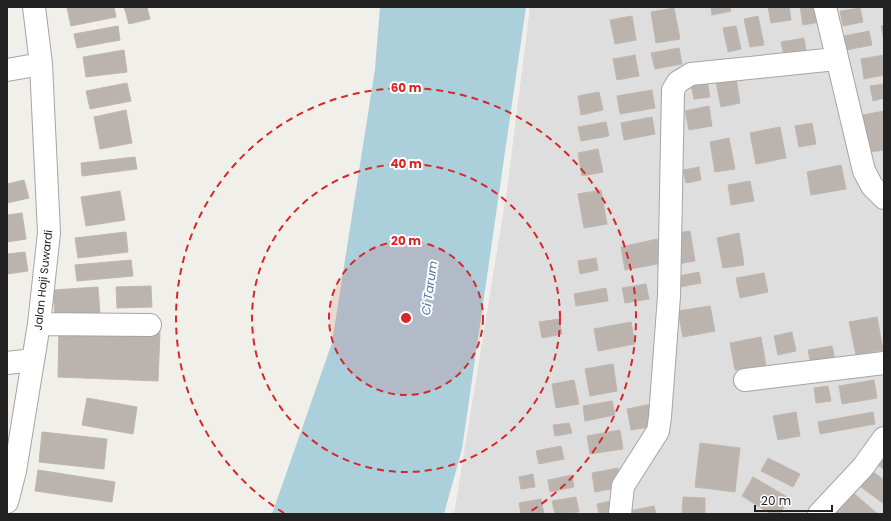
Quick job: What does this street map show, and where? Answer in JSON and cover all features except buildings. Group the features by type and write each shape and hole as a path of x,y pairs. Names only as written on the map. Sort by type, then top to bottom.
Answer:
{"street":[{"name":"Jalan Haji Suwardi","path":"7,502 11,471 39,324 49,233 40,64 34,7"},
{"path":"825,7 836,59 864,172 872,186 884,198"},
{"path":"620,514 623,486 658,430 660,417 669,296 673,90 678,82 691,74 836,59"},
{"path":"7,70 40,64"},
{"path":"39,324 150,325"},
{"path":"7,363 33,360"},
{"path":"745,380 884,363"},
{"path":"819,514 863,467 884,438"}],"shaded area":[{"path":"530,7 884,7 884,514 454,514 507,190"}],"water":[{"name":"Ci Tarum","path":"380,7 526,7 462,449 444,514 272,514 332,343 375,69"}]}
